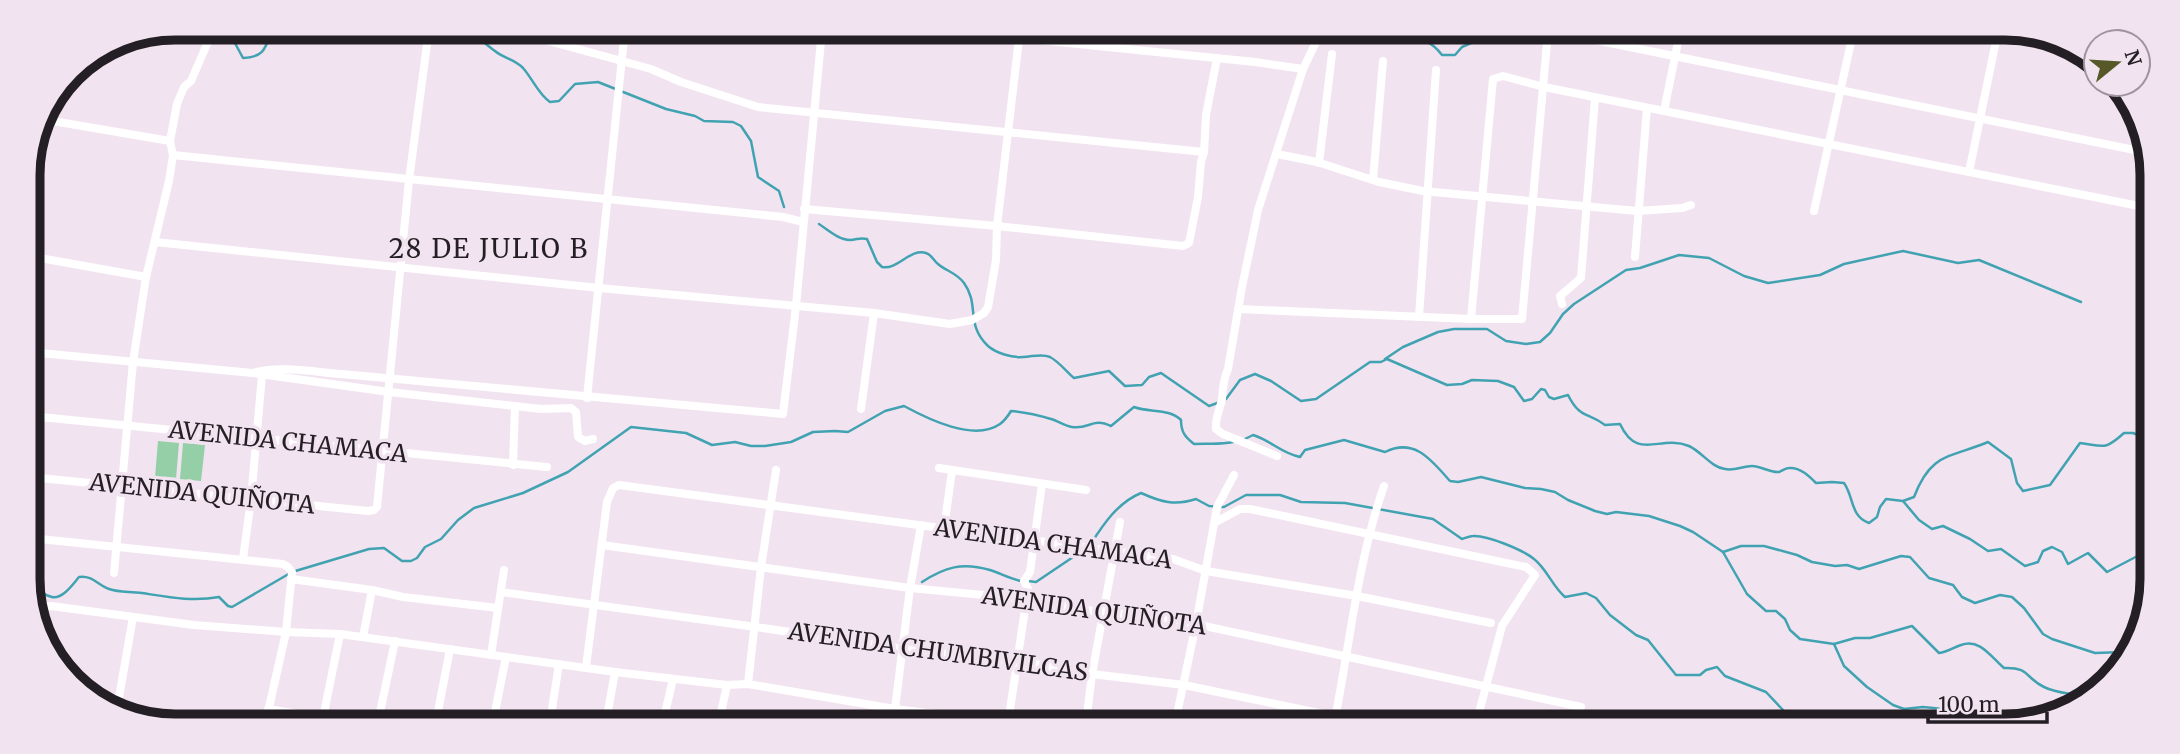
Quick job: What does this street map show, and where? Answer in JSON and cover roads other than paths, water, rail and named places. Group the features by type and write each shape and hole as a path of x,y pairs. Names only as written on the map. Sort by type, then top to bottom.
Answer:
{"street":[{"path":"114,573 133,362 146,277 173,155 170,141 177,104 184,87 191,81 209,40"},
{"path":"383,452 409,180 428,40"},
{"path":"545,40 651,69 681,82 758,107 1204,152"},
{"path":"587,398 624,40"},
{"path":"258,374 277,369 783,414 821,40"},
{"path":"155,242 599,288 874,313 950,324 972,320 984,313 988,307 996,260 997,226 1019,40"},
{"path":"1069,40 1303,69"},
{"path":"1277,456 1223,434 1216,429 1215,418 1222,402 1223,381 1228,369 1258,210 1303,69 1317,40"},
{"path":"1238,309 1522,319 1547,40"},
{"path":"1596,40 2137,151"},
{"path":"1664,111 1678,40"},
{"path":"1814,211 1851,40"},
{"path":"1969,172 1996,41"},
{"path":"1319,163 1332,54"},
{"path":"804,209 1183,246 1189,243 1191,236 1204,152 1206,115 1217,58"},
{"path":"1373,180 1383,61"},
{"path":"1419,317 1436,70"},
{"path":"1471,319 1493,79 1503,76 1595,98 2140,206"},
{"path":"1562,304 1560,296 1581,278 1595,98"},
{"path":"1635,257 1647,108"},
{"path":"52,121 170,141"},
{"path":"1277,154 1427,192 1639,211 1691,205"},
{"path":"173,155 608,198 783,217 803,222"},
{"path":"41,258 146,277"},
{"path":"861,409 874,313"},
{"path":"41,353 258,374 541,409 571,408 576,412 578,437 585,441 593,439"},
{"path":"243,559 256,439 258,374"},
{"path":"513,465 515,406"},
{"name":"AVENIDA CHAMACA","path":"40,417 547,467"},
{"name":"AVENIDA QUIÑOTA","path":"40,478 368,511 377,507 383,452"},
{"path":"939,468 1086,490"},
{"path":"748,684 769,505 776,470"},
{"path":"944,528 952,471"},
{"path":"1177,713 1217,506 1234,475"},
{"path":"1010,714 1027,599 1028,589 1024,581 1030,572 1042,484"},
{"name":"AVENIDA CHAMACA","path":"602,545 607,502 613,488 619,485 1173,559 1206,571 1357,596 1490,624"},
{"path":"1335,713 1370,534 1384,486"},
{"path":"1214,523 1240,509 1250,509 1526,567 1535,575 1502,626 1479,713"},
{"path":"1087,714 1120,522"},
{"path":"895,709 921,525"},
{"path":"40,539 243,559 288,567 292,572 286,632 267,714"},
{"path":"586,667 602,545"},
{"name":"AVENIDA QUIÑOTA","path":"602,545 910,588 1027,599 1104,613 1158,615 1581,707"},
{"path":"491,655 504,570"},
{"path":"291,579 403,597 498,608"},
{"path":"363,637 372,590"},
{"name":"AVENIDA CHUMBIVILCAS","path":"501,592 903,649 1017,661 1184,685 1306,713"},
{"path":"44,607 194,625 340,634 615,672 748,684 920,714"},
{"path":"118,701 133,617"},
{"path":"324,714 340,634"},
{"path":"380,714 395,641"},
{"path":"438,714 450,649"},
{"path":"494,714 506,657"},
{"path":"551,714 559,664"},
{"path":"607,714 615,672"},
{"path":"665,714 673,678"},
{"path":"721,714 727,684"},
{"path":"268,709 298,714"}],"waterway":[{"path":"233,40 243,58 256,56 264,50 268,40"},
{"path":"381,40 388,43 399,40"},
{"path":"481,40 520,65 550,102 559,101 575,84 598,82 704,121 733,122 741,126 751,141 758,177 779,191 784,207"},
{"path":"1422,40 1435,47 1442,55 1455,55 1462,47 1478,40"},
{"path":"2031,43 2044,46"},
{"path":"819,224 842,238 867,239 882,267 888,267 920,252 930,255 964,283 969,291 981,338 1000,353 1019,357 1050,357 1074,378 1109,371 1125,386 1142,385 1149,377 1161,373 1209,406 1220,402"},
{"path":"1385,359 1403,347 1438,332 1454,329 1487,329 1506,341 1526,344 1540,342 1574,304 1626,270 1679,255 1709,258 1744,276 1768,283 1820,275 1844,264 1903,251 1958,263 1979,260 2081,302"},
{"path":"1226,399 1240,380 1255,374 1301,401 1316,399 1370,362 1387,359 1447,385 1472,380 1498,381 1514,387 1524,401 1532,399 1541,389 1554,399 1568,395 1580,412 1605,425 1620,424 1634,442 1650,445 1678,443 1689,446 1720,468 1752,466 1776,472 1793,468 1804,472 1816,483 1844,483 1858,516 1869,523 1877,517 1886,499 1903,501 1914,497 1927,472 1935,464 1988,442 2011,459 2017,483 2023,491 2050,485 2080,443 2104,446 2124,433 2140,436"},
{"path":"41,593 60,596 79,577 84,577 113,590 190,599 219,597 232,607 292,572 369,549 384,548 402,561 411,561 417,558 425,547 441,539 458,520 474,508 523,493 568,472 631,427 686,433 712,445 735,442 765,446 791,442 813,432 848,432 885,411 904,406 951,427 977,431 1000,424 1011,411 1041,416 1072,427 1095,423 1111,426 1134,407 1176,416 1181,420 1184,434 1194,444 1233,442"},
{"path":"1243,440 1253,435 1300,457 1305,450 1344,440 1385,452 1405,447 1422,453 1450,481 1481,477 1555,492 1568,500 1607,514 1616,512 1649,516 1693,532 1723,552 1747,594 1766,611 1776,611 1800,639 1834,644 1855,638 1870,638 1912,626 1939,653 1961,645 1974,644 1980,646 2004,668 2019,669 2044,687 2074,694"},
{"path":"1090,545 1118,509 1141,493 1168,502 1196,499 1209,506 1224,507 1246,495 1280,495 1301,502 1345,503 1433,519 1462,539 1473,536 1487,538 1529,555 1565,597 1586,593 1596,598 1610,615 1636,635 1648,640 1676,675 1700,675 1717,667 1725,676 1766,692 1786,713"},
{"path":"1903,501 1919,520 1932,529 1943,526 1988,551 2001,549 2025,566 2038,562 2043,551 2052,547 2062,552 2068,564 2088,553 2107,572 2140,555"},
{"path":"1723,552 1741,546 1764,546 1812,562 1847,565 1859,569 1901,556 1910,557 1929,578 1953,585 1962,597 1975,603 2000,595 2012,597 2024,608 2043,634 2052,639 2095,653 2118,652"},
{"path":"1028,581 1036,582 1085,549"},
{"path":"922,582 938,573 962,566 990,570 1021,581"},
{"path":"1834,644 1844,666 1867,687 1893,705 1904,709 1923,707 1967,713"},
{"path":"1904,709 1905,713"}],"district":[{"name":"28 DE JULIO B","path":"489,249"}]}
